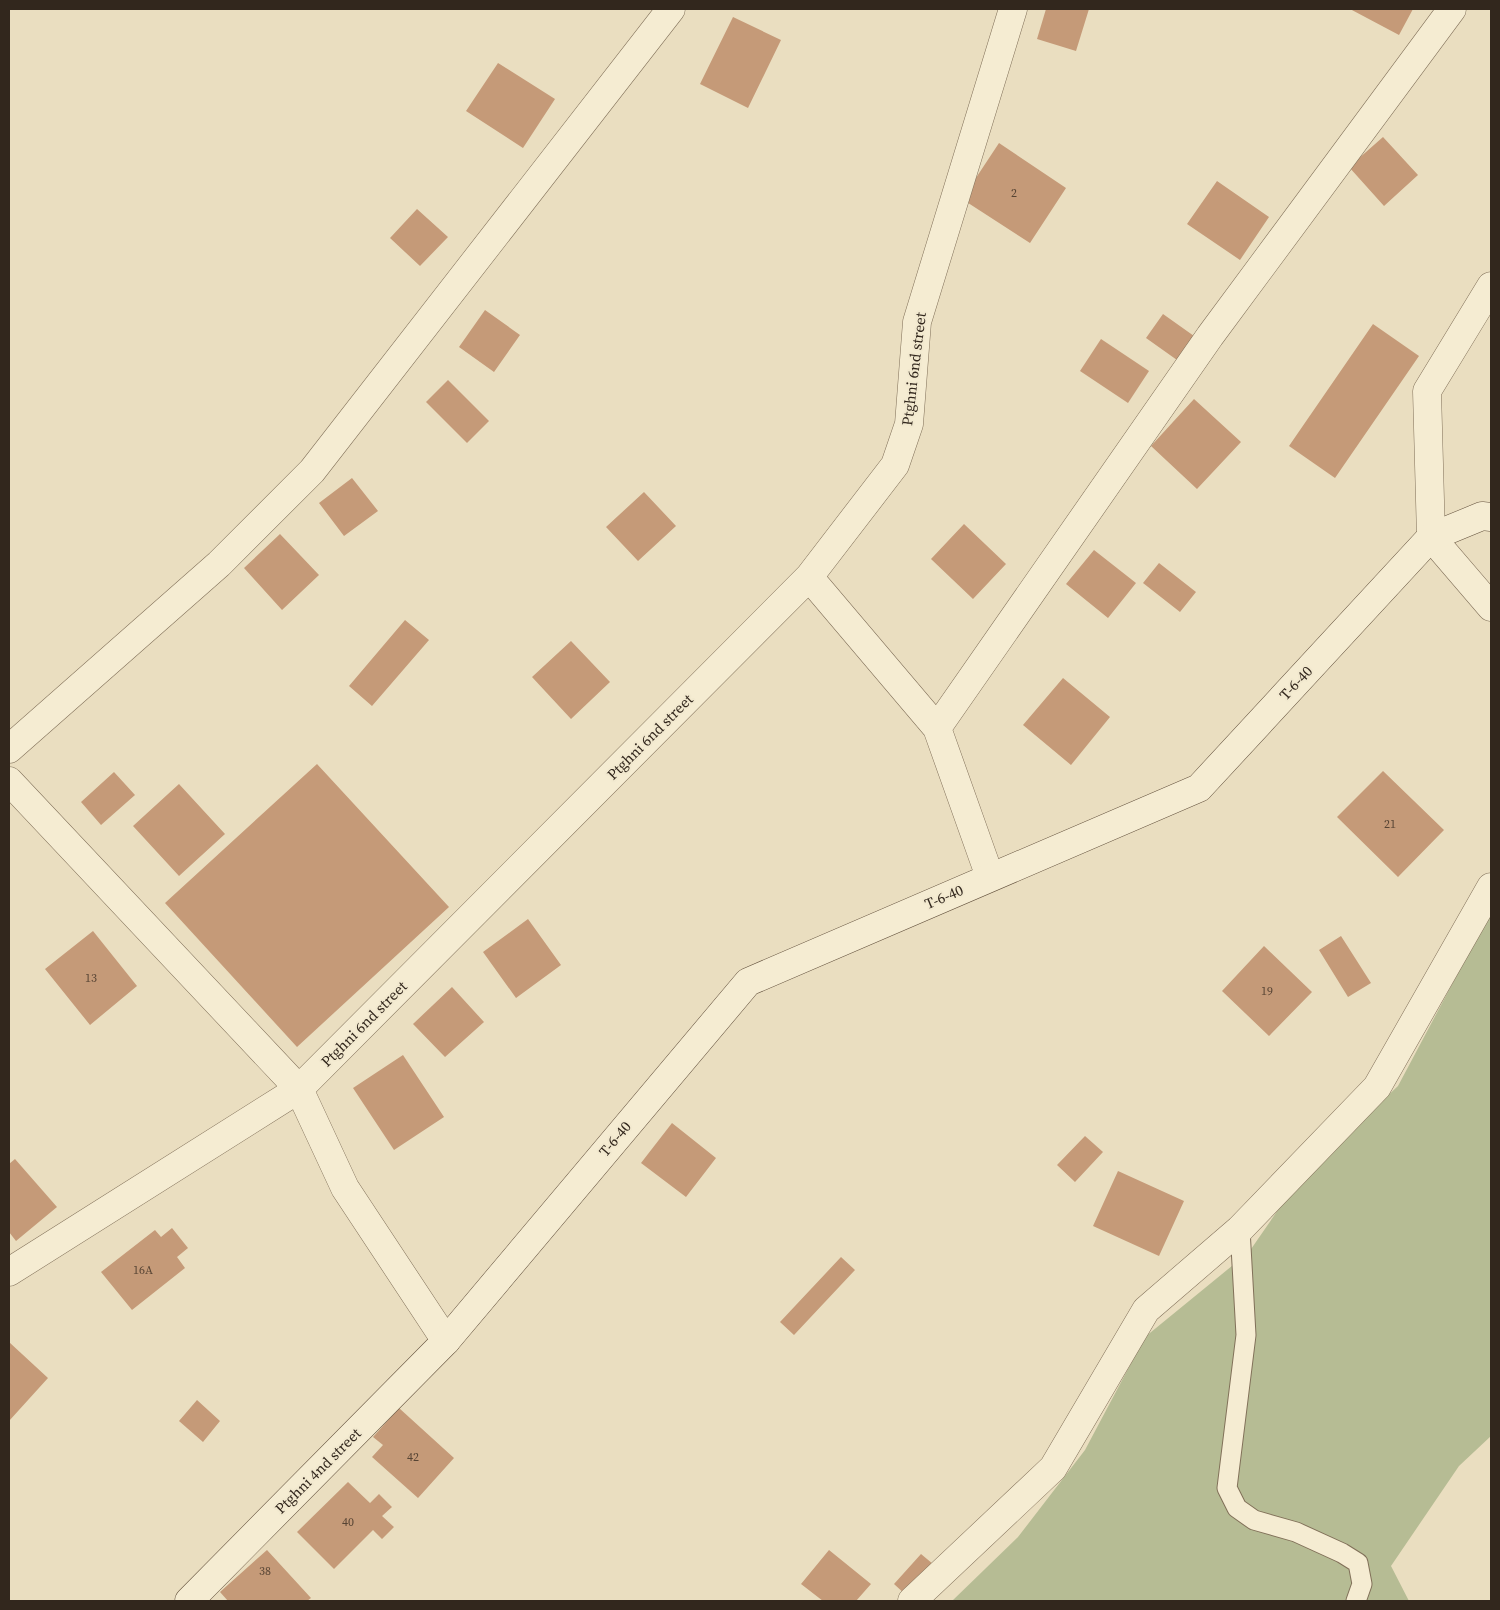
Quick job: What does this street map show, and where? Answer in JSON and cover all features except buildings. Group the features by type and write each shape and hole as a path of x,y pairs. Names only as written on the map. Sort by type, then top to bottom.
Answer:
{"street":[{"path":"9,749 219,564 312,471 671,9"},
{"name":"Ptghni 6nd street","path":"9,1272 299,1089 810,577 895,465 910,424 917,322 1013,9"},
{"path":"937,728 1210,336 1452,9"},
{"path":"1491,286 1427,391 1431,537 1491,607"},
{"name":"T-6-40","path":"446,1341 748,982 1199,788 1431,537 1482,516 1491,517"},
{"path":"810,577 937,728 990,877"},
{"path":"9,781 299,1089 345,1188 446,1341"},
{"path":"912,1601 1053,1468 1146,1310 1240,1229 1377,1087 1491,886"},
{"name":"Ptghni 4nd street","path":"189,1601 446,1341"}],"lane":[{"path":"1240,1229 1246,1335 1227,1488 1236,1508 1254,1520 1296,1532 1342,1553 1358,1564 1362,1584 1356,1601"}],"green space":[{"path":"1491,911 1491,1436 1459,1466 1391,1566 1409,1601 952,1601 1018,1537 1085,1450 1145,1337 1249,1252 1300,1178 1398,1086"}]}
